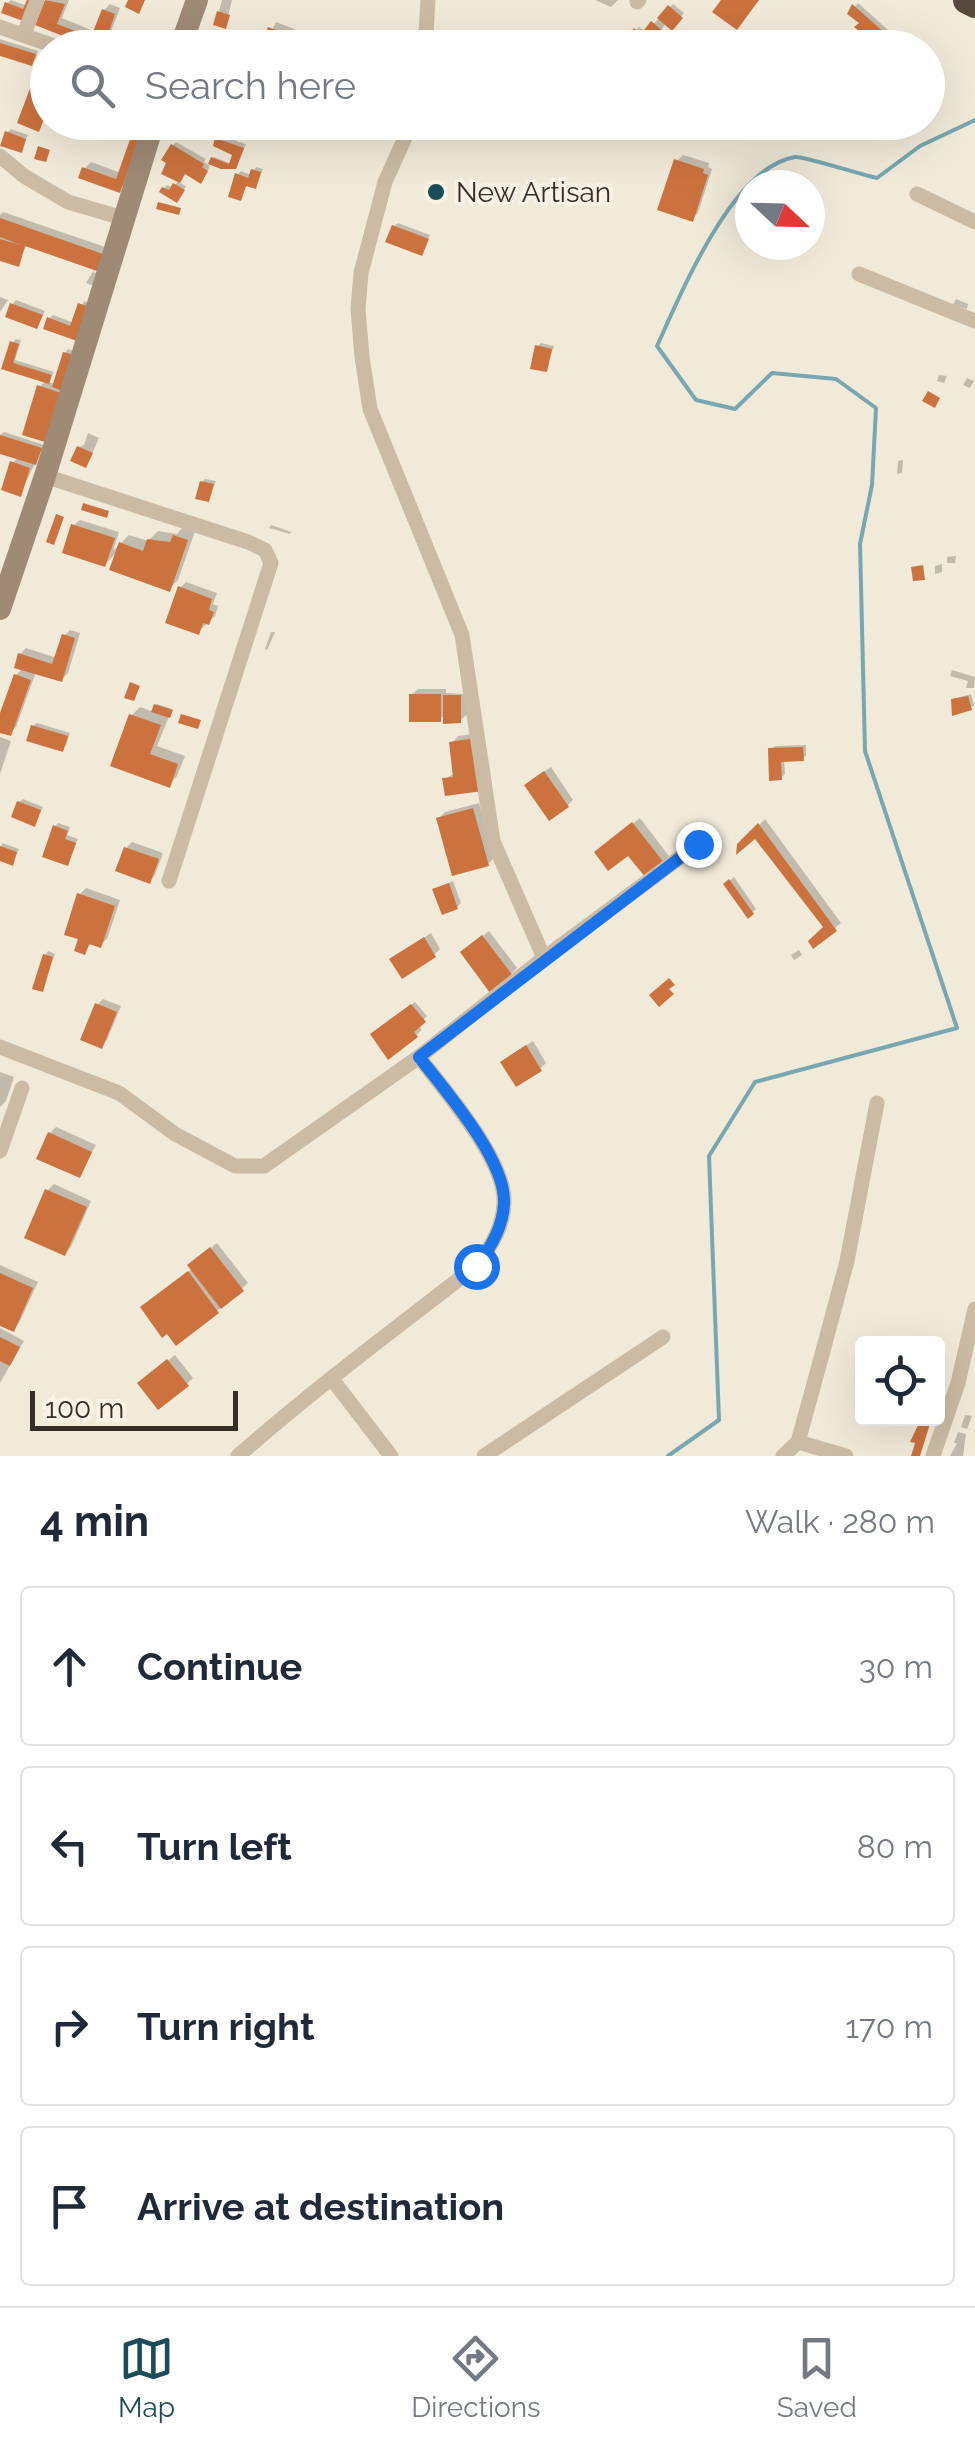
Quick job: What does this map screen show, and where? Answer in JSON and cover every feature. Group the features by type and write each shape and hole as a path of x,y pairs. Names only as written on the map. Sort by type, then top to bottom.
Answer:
{"highway":[{"path":"967,0 975,4"}],"main road":[{"path":"186,30 197,0"},
{"path":"0,610 148,140"}],"street":[{"path":"24,34 38,0"},
{"path":"426,30 428,0"},
{"path":"0,27 30,36"},
{"path":"404,140 385,182 361,272 358,309 370,408 462,636 493,842 544,958"},
{"path":"0,156 24,176 68,202 123,218"},
{"path":"917,194 975,222"},
{"path":"859,274 975,321"},
{"path":"45,476 248,542 264,550 270,563 169,881"},
{"path":"0,1046 119,1093 174,1134 235,1166 264,1166 419,1057 698,844"},
{"path":"238,1456 306,1396 476,1266 494,1244 504,1201 495,1168 481,1139 419,1057"},
{"path":"0,1151 22,1088"},
{"path":"783,1456 798,1442 847,1261 877,1102"},
{"path":"932,1456 958,1383 975,1309"},
{"path":"484,1456 663,1337"},
{"path":"332,1379 391,1456"},
{"path":"798,1442 846,1456"}],"building":[{"path":"27,0 34,0 26,22 1,13 5,2 23,9"},
{"path":"45,0 65,4 57,24 73,30 48,30 35,25"},
{"path":"128,0 145,0 139,14 125,7"},
{"path":"721,0 759,0 737,30 712,12"},
{"path":"852,4 881,30 858,30 854,27 859,23 847,14"},
{"path":"668,5 683,18 671,30 657,18"},
{"path":"102,9 115,14 109,30 94,30"},
{"path":"217,11 230,15 226,29 213,25"},
{"path":"651,21 662,30 644,30"},
{"path":"0,43 30,52 30,65 0,56"},
{"path":"30,88 30,128 17,123"},
{"path":"5,131 26,139 22,153 0,146"},
{"path":"130,140 138,140 120,193 78,178 82,167 116,179"},
{"path":"214,140 221,140 244,148 236,169 208,164 211,157 229,164 232,155 213,146"},
{"path":"171,144 204,164 202,167 208,171 201,184 185,174 180,183 161,174 166,163 161,160"},
{"path":"38,146 50,150 46,162 34,159"},
{"path":"674,159 704,169 703,173 708,175 693,222 657,210"},
{"path":"251,169 261,172 256,189 246,186 241,201 228,197 235,173 248,178"},
{"path":"173,183 185,190 177,203 159,192 162,187 169,190"},
{"path":"158,202 181,208 179,215 156,209"},
{"path":"0,218 103,254 97,271 25,246 19,267 0,261 0,239 21,245 0,237"},
{"path":"392,225 429,239 422,256 385,242"},
{"path":"10,303 43,315 37,329 5,317"},
{"path":"78,303 89,307 77,341 43,329 47,317 70,326"},
{"path":"10,341 19,344 13,363 52,375 49,384 1,369"},
{"path":"535,345 552,349 547,372 530,369"},
{"path":"63,352 75,355 63,391 52,387"},
{"path":"37,385 61,393 45,442 22,435"},
{"path":"928,391 940,398 935,408 922,401"},
{"path":"0,435 42,448 36,465 0,454"},
{"path":"77,446 93,453 86,468 70,461"},
{"path":"10,461 30,468 21,497 1,490"},
{"path":"200,481 214,484 209,502 195,499"},
{"path":"83,503 109,511 107,518 81,510"},
{"path":"56,514 64,517 54,545 46,542"},
{"path":"71,524 115,538 105,567 62,553"},
{"path":"173,535 188,540 170,592 109,570 119,542 143,551 147,539 170,542"},
{"path":"923,565 925,580 913,581 911,567"},
{"path":"178,586 212,599 209,610 214,612 209,625 203,623 199,635 165,623"},
{"path":"62,634 75,638 62,682 14,668 18,653 52,664"},
{"path":"14,674 31,680 11,736 0,733 0,713"},
{"path":"130,682 140,686 134,701 124,698"},
{"path":"409,694 441,694 441,722 409,722"},
{"path":"443,695 461,695 461,723 443,724"},
{"path":"968,696 972,710 952,716 951,699"},
{"path":"154,704 173,710 170,718 151,712"},
{"path":"129,714 161,725 150,754 178,764 170,788 110,766"},
{"path":"181,714 201,720 198,729 178,723"},
{"path":"31,725 68,736 63,752 26,741"},
{"path":"476,738 483,791 445,796 442,778 453,777 449,742"},
{"path":"803,747 804,761 781,762 782,780 769,781 768,748"},
{"path":"544,771 569,807 549,821 524,785"},
{"path":"17,801 41,810 35,827 11,817"},
{"path":"473,808 489,866 452,876 436,818"},
{"path":"632,822 665,864 646,878 628,856 608,871 594,852"},
{"path":"758,823 837,931 813,949 808,941 823,927 755,839 736,855 737,844"},
{"path":"53,825 68,831 65,839 76,843 68,866 42,857"},
{"path":"0,846 17,852 13,866 0,861"},
{"path":"124,847 159,859 150,884 115,871"},
{"path":"729,879 754,914 748,919 723,884"},
{"path":"449,883 458,909 442,915 432,889"},
{"path":"77,893 115,906 101,948 89,944 85,955 74,951 78,939 64,935"},
{"path":"482,935 513,976 490,993 460,952"},
{"path":"424,937 436,957 402,979 389,959"},
{"path":"43,954 53,957 43,992 32,989"},
{"path":"669,978 675,985 669,989 674,994 659,1007 649,995"},
{"path":"95,1003 117,1012 102,1049 80,1040"},
{"path":"411,1004 426,1022 414,1032 418,1037 388,1060 370,1034"},
{"path":"526,1045 542,1071 516,1087 500,1062"},
{"path":"48,1132 92,1152 80,1178 36,1159"},
{"path":"45,1189 87,1207 65,1256 24,1238"},
{"path":"210,1247 244,1291 221,1309 187,1265"},
{"path":"188,1271 219,1313 176,1346 167,1334 162,1338 140,1307"},
{"path":"0,1273 33,1288 14,1332 0,1326"},
{"path":"0,1337 20,1347 10,1366 0,1361"},
{"path":"167,1359 189,1386 158,1410 137,1383"},
{"path":"918,1426 929,1426 920,1456 911,1456 915,1443 910,1442"}],"waterway":[{"path":"945,134 975,120"},
{"path":"668,1456 719,1420 709,1156 755,1082 957,1028 865,751 860,544 872,485 876,408 836,379 772,373 735,409 696,400 657,346 711,236 750,183 772,166 800,157 877,178 933,140"}],"place":[{"name":"New Artisan","path":"436,192"}],"route":[{"path":"476,1266 494,1244 504,1201 495,1168 481,1139 419,1057 698,844"}]}
